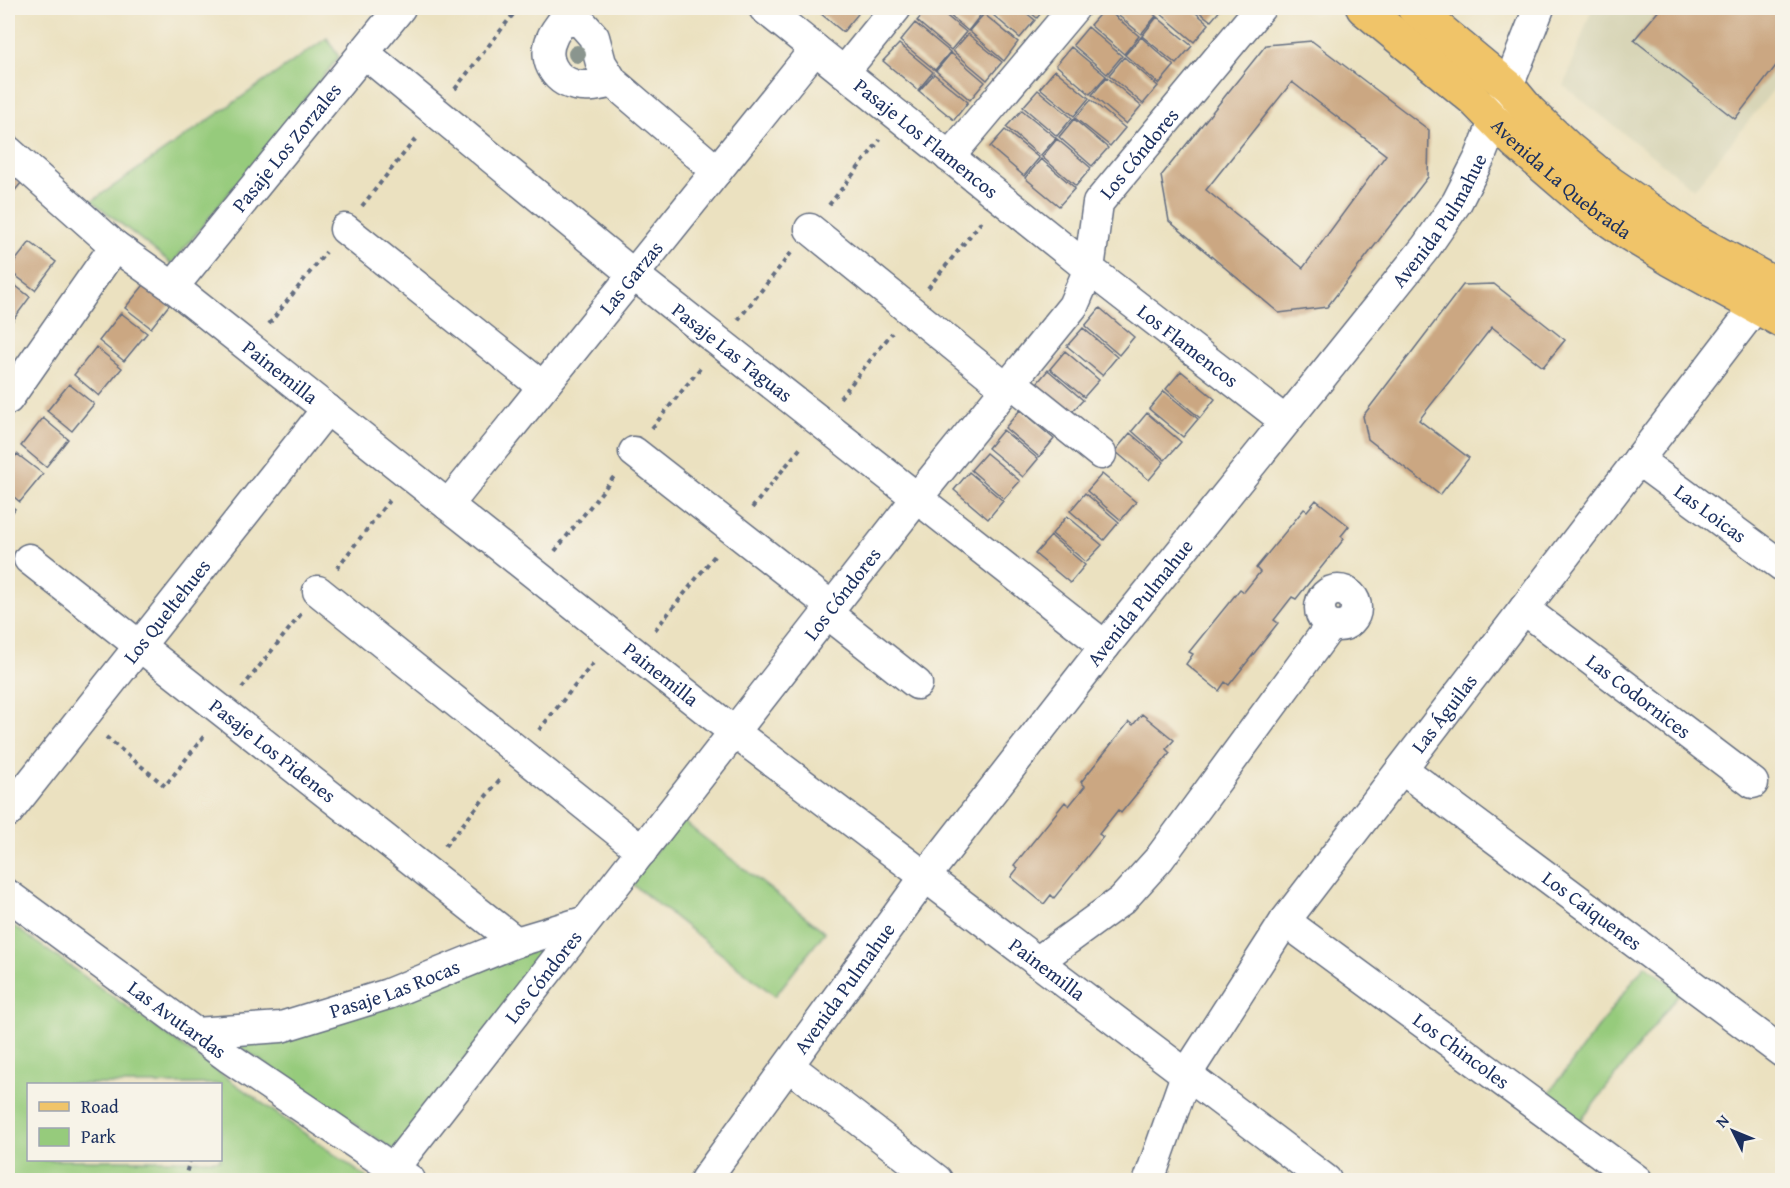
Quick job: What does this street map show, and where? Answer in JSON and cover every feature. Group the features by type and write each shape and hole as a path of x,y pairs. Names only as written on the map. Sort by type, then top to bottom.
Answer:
{"main road":[{"name":"Avenida La Quebrada","path":"1363,8 1472,98 1495,122 1589,206 1629,234 1670,259 1775,294"},
{"name":"Avenida La Quebrada","path":"1414,8 1509,87 1529,111 1610,183 1775,294"}],"street":[{"name":"Pasaje Los Zorzales","path":"173,287 400,8"},
{"name":"Pasaje Los Flamencos","path":"764,8 1089,269"},
{"path":"844,72 896,8"},
{"path":"949,157 1074,8"},
{"name":"Los Cóndores","path":"401,1174 586,921 917,498 1073,306 1089,269 1098,203 1260,8"},
{"name":"Avenida Pulmahue","path":"705,1180 925,877 1105,646 1426,247 1457,202 1480,157 1539,8"},
{"name":"Las Garzas","path":"448,505 814,49"},
{"name":"Pasaje Las Taguas","path":"363,52 634,275 1105,646"},
{"path":"613,82 717,171"},
{"name":"Painemilla","path":"8,152 115,246 173,287 734,732 1326,1180"},
{"path":"345,229 543,387"},
{"path":"810,229 1101,454"},
{"path":"8,399 115,246"},
{"name":"Los Flamencos","path":"1089,269 1285,421"},
{"name":"Las Águilas","path":"1149,1180 1186,1075 1286,921 1638,460 1775,294"},
{"name":"Los Queltehues","path":"8,812 327,409"},
{"path":"634,452 830,610 917,684"},
{"name":"Las Loicas","path":"1638,460 1782,566"},
{"name":"Pasaje Los Pidenes","path":"29,559 140,644 516,942"},
{"path":"318,591 642,850"},
{"name":"Las Codornices","path":"1524,609 1753,783"},
{"path":"1037,962 1122,900 1160,859 1331,625"},
{"name":"Los Caiquenes","path":"1402,769 1782,1052"},
{"name":"Las Avutardas","path":"8,895 195,1033 401,1174"},
{"name":"Pasaje Las Rocas","path":"195,1033 282,1027 388,994 516,942 586,921"},
{"name":"Los Chincoles","path":"1286,921 1637,1180"},
{"path":"789,1066 937,1180"},
{"path":"1260,1130 1290,1180"}],"path":[{"path":"250,348 518,8"},
{"path":"82,717 165,786 410,475"},
{"path":"184,1180 190,1161"}],"shaded area":[{"path":"1592,8 1782,8 1782,79 1694,189 1564,86"}],"green space":[{"path":"327,38 339,57 172,264 92,201"},
{"path":"680,819 825,932 775,996 631,883"},
{"path":"8,922 370,1180 8,1180"},
{"path":"557,941 395,1151 234,1043"},
{"path":"1645,965 1681,991 1579,1123 1545,1098"}],"building":[{"path":"814,8 850,8 858,14 843,32"},
{"path":"928,8 937,8 966,32 951,50 917,21"},
{"path":"941,8 977,8 983,12 968,31"},
{"path":"987,8 1020,8 1035,20 1020,38"},
{"path":"1025,8 1045,8 1037,18"},
{"path":"1105,8 1139,36 1124,54 1090,25"},
{"path":"1109,8 1146,8 1156,16 1141,34"},
{"path":"1164,8 1190,8 1209,24 1194,42 1160,13"},
{"path":"1194,8 1222,8 1211,21"},
{"path":"1661,8 1782,8 1782,58 1735,119 1634,40"},
{"path":"984,14 1018,42 1004,61 969,31"},
{"path":"1157,17 1192,46 1176,64 1142,36"},
{"path":"915,23 950,52 935,70 900,41"},
{"path":"1088,27 1122,56 1107,74 1073,45"},
{"path":"968,34 1002,62 987,80 953,51"},
{"path":"1141,37 1174,66 1159,84 1125,55"},
{"path":"1312,41 1429,130 1428,177 1327,307 1279,313 1169,221 1161,176 1266,45","holes":["1292,82 1386,155 1303,268 1206,190"]},
{"path":"899,44 933,72 918,90 883,61"},
{"path":"1071,47 1106,76 1090,94 1056,65"},
{"path":"951,53 985,82 970,100 936,71"},
{"path":"1124,57 1158,86 1143,104 1109,75"},
{"path":"1055,70 1089,98 1074,116 1040,88"},
{"path":"934,74 968,102 954,120 919,91"},
{"path":"1107,77 1141,106 1126,124 1092,95"},
{"path":"1038,90 1072,118 1057,136 1023,107"},
{"path":"1091,100 1125,128 1110,146 1075,118"},
{"path":"1022,110 1056,138 1040,156 1006,127"},
{"path":"1074,119 1108,148 1092,166 1059,137"},
{"path":"1005,130 1039,158 1024,176 990,147"},
{"path":"1057,139 1091,168 1076,186 1042,157"},
{"path":"1041,159 1075,188 1059,206 1025,178"},
{"path":"8,172 21,183 8,199"},
{"path":"30,242 56,262 35,290 8,270"},
{"path":"8,280 30,297 8,327"},
{"path":"148,280 173,300 151,328 125,308"},
{"path":"1494,284 1565,340 1543,367 1492,327 1419,420 1469,458 1440,495 1368,439 1363,416 1463,285"},
{"path":"1100,308 1134,337 1119,355 1085,326"},
{"path":"121,313 147,333 124,361 99,341"},
{"path":"1083,328 1117,357 1102,375 1067,346"},
{"path":"96,347 122,368 99,396 74,375"},
{"path":"1065,351 1099,380 1084,397 1050,369"},
{"path":"1048,370 1083,400 1067,417 1033,388"},
{"path":"1181,371 1215,399 1200,418 1166,389"},
{"path":"69,384 94,404 72,431 47,411"},
{"path":"1164,391 1198,419 1183,437 1149,409"},
{"path":"1020,410 1054,439 1039,457 1005,428"},
{"path":"1147,413 1181,442 1165,460 1132,431"},
{"path":"43,418 68,439 46,467 21,446"},
{"path":"1003,430 1038,459 1023,477 988,448"},
{"path":"1130,433 1164,462 1149,480 1115,451"},
{"path":"986,453 1020,481 1004,499 971,470"},
{"path":"17,454 43,474 20,502 8,492 8,466"},
{"path":"969,472 1003,501 988,519 954,490"},
{"path":"1102,474 1136,502 1121,520 1087,491"},
{"path":"1085,493 1119,522 1104,540 1070,511"},
{"path":"1316,500 1349,526 1341,536 1344,539 1296,599 1292,597 1274,620 1278,623 1229,685 1225,682 1219,691 1186,664 1193,654 1189,652 1240,589 1244,592 1260,572 1256,568 1304,509 1307,511"},
{"path":"8,503 15,509 8,519"},
{"path":"1067,516 1102,545 1086,562 1052,534"},
{"path":"1051,536 1085,565 1070,583 1035,554"},
{"path":"1142,714 1174,740 1166,749 1170,753 1121,813 1118,810 1099,834 1103,837 1054,898 1051,895 1044,904 1011,877 1018,868 1014,865 1065,802 1069,806 1085,786 1081,782 1129,722 1133,725"}]}
